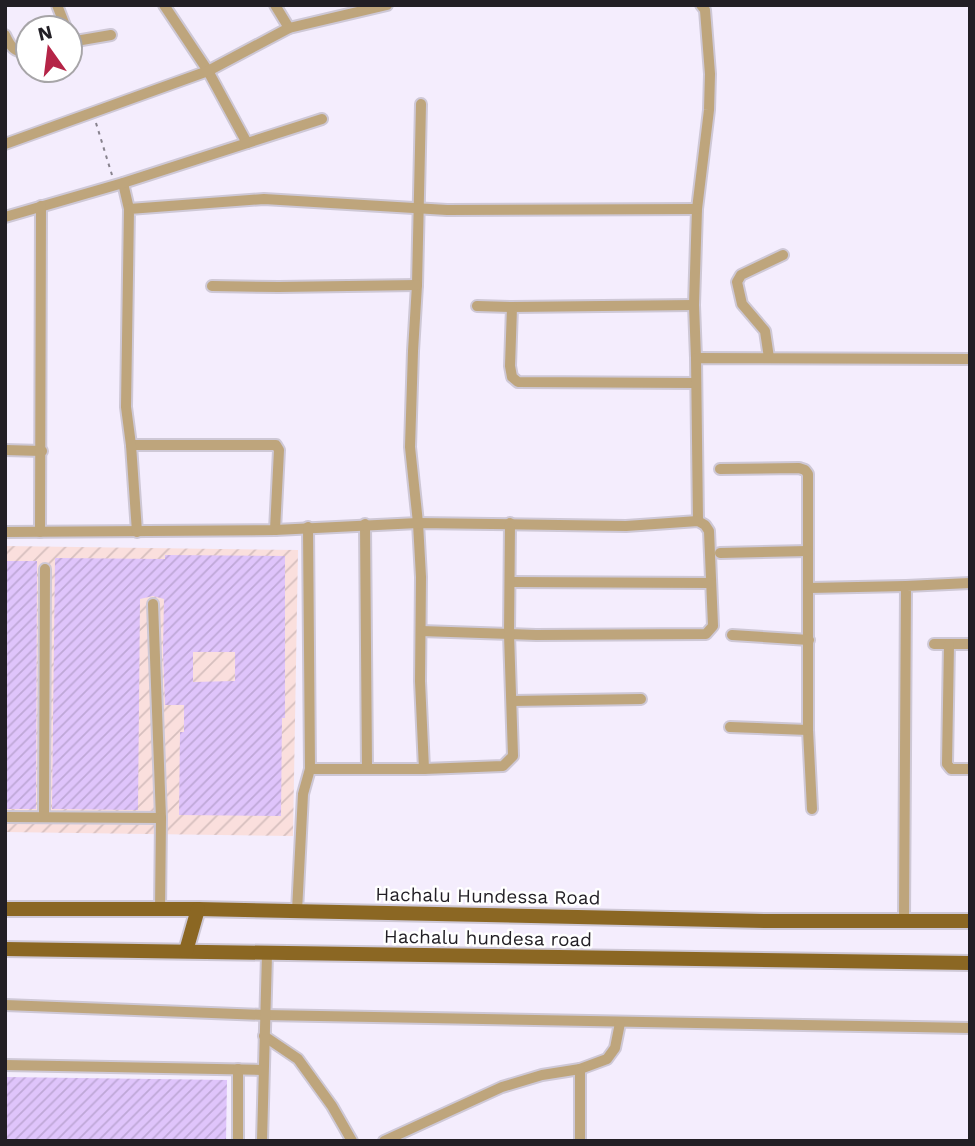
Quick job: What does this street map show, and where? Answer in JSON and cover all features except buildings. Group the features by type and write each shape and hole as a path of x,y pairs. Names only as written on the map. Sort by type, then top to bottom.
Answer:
{"main road":[{"name":"Hachalu Hundessa Road","path":"5,909 198,909 765,921 970,921"},
{"path":"186,951 198,909"},
{"name":"Hachalu hundesa road","path":"5,950 970,963"}],"street":[{"path":"164,5 208,71 247,143"},
{"path":"275,5 289,28"},
{"path":"5,144 208,71 289,28 359,8 387,5"},
{"path":"698,521 694,304 697,209 709,110 710,74 705,10 701,5"},
{"path":"5,35 14,49"},
{"path":"84,39 111,35"},
{"path":"421,104 410,447 418,523 424,769"},
{"path":"5,217 119,184 322,119"},
{"path":"119,184 129,209 126,407 137,532"},
{"path":"129,209 264,199 418,209 697,209"},
{"path":"40,531 41,206"},
{"path":"769,358 765,331 742,304 737,282 741,275 783,255"},
{"path":"212,286 417,285"},
{"path":"477,306 694,304"},
{"path":"512,307 510,366 512,377 519,382 695,383"},
{"path":"695,358 970,359"},
{"path":"131,445 276,445 279,450 275,530"},
{"path":"5,450 41,451"},
{"path":"720,469 806,470 809,481 808,730 812,809"},
{"path":"5,532 275,530 418,523 626,526 698,521 709,531 713,626 706,634 627,636 421,631"},
{"path":"310,769 424,769 503,766 509,763 513,756 509,634 510,523"},
{"path":"365,524 367,768"},
{"path":"297,911 303,794 310,769 308,527"},
{"path":"720,553 808,551"},
{"path":"44,817 45,569"},
{"path":"511,582 711,583"},
{"path":"809,588 970,583"},
{"path":"904,921 906,586"},
{"path":"153,604 161,818 160,910"},
{"path":"732,635 809,640"},
{"path":"934,644 970,644"},
{"path":"949,644 947,764 951,769 970,769"},
{"path":"512,701 641,699"},
{"path":"730,727 808,730"},
{"path":"5,817 161,818"},
{"path":"262,1141 267,954"},
{"path":"5,1005 265,1015 970,1028"},
{"path":"384,1141 502,1087 542,1074 580,1069 610,1057 620,1023"},
{"path":"264,1036 298,1059 332,1106 352,1141"},
{"path":"5,1065 263,1070"},
{"path":"238,1069 238,1141"},
{"path":"580,1069 580,1141"}],"path":[{"path":"93,113 119,184"}],"shaded area":[{"path":"5,546 298,550 293,836 5,832"}]}
